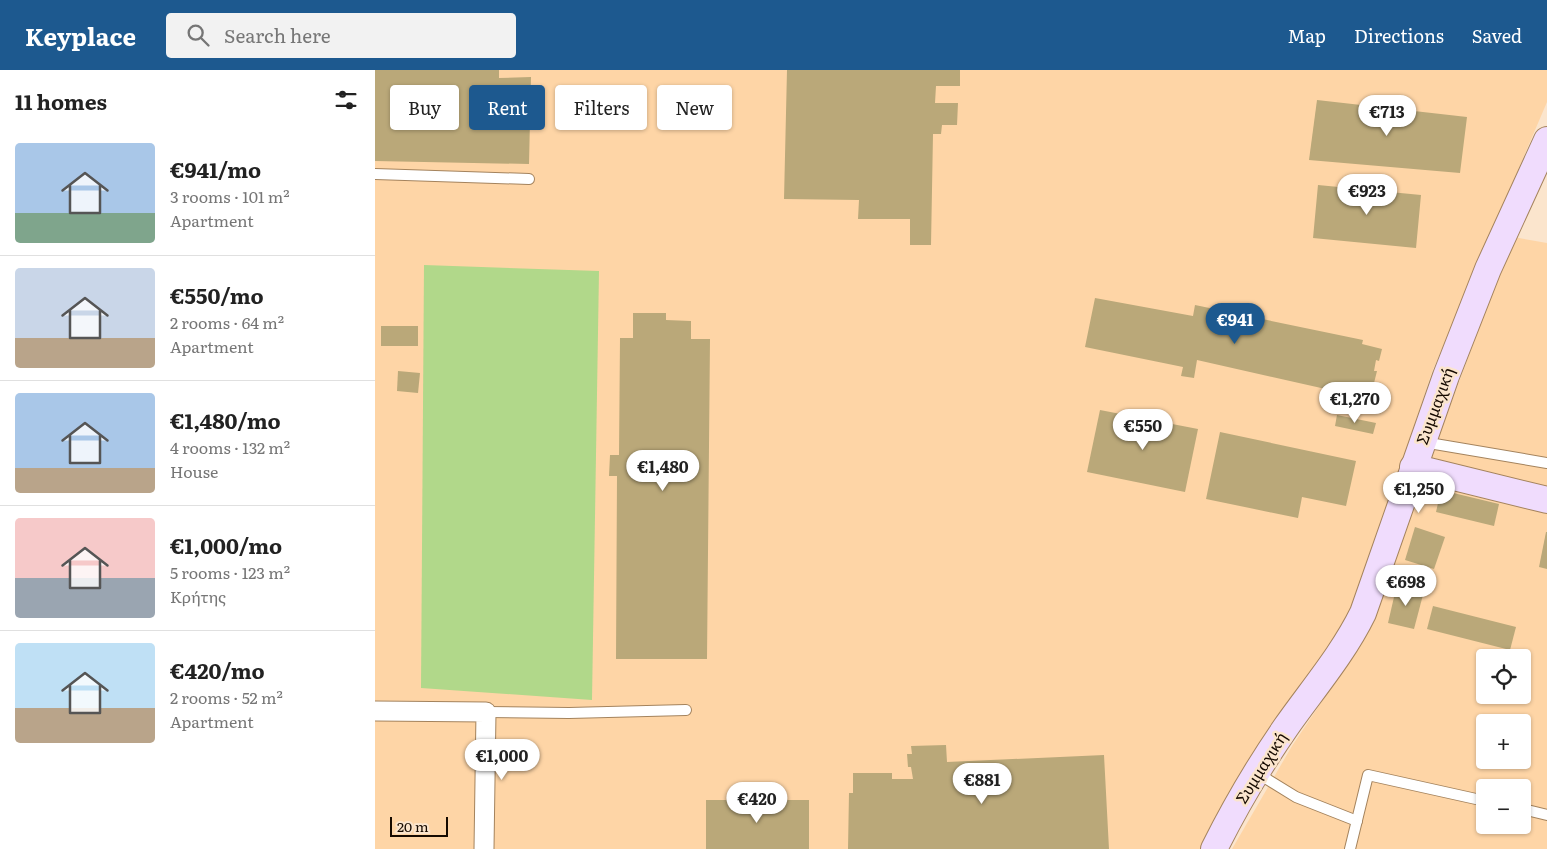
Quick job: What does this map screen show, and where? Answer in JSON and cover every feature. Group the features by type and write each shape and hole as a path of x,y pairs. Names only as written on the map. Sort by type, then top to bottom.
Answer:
{"street":[{"name":"Συμμαχική","path":"1214,849 1256,773 1284,730 1351,638 1363,613 1422,442 1489,269 1547,140"},
{"path":"1413,467 1547,500"},
{"path":"375,711 486,712 484,849"}],"lane":[{"path":"375,174 529,179"},
{"path":"1422,442 1547,463"},
{"path":"486,712 569,713 686,710"},
{"path":"1256,773 1296,797 1357,821"},
{"path":"1350,849 1368,776 1476,799"},
{"path":"1531,812 1547,815"}],"shaded area":[{"path":"375,70 1547,70 1547,102 1432,372 1348,625 1205,849 375,849"},
{"path":"1513,237 1547,243 1547,849 1232,849 1292,746 1363,640"}],"green space":[{"path":"424,265 599,271 592,700 421,688"}],"building":[{"path":"375,70 499,70 499,78 531,77 531,85 469,85 469,130 530,130 529,164 375,161"},
{"path":"787,70 960,70 960,86 936,86 935,103 958,103 957,125 942,125 941,134 933,134 931,245 910,245 910,219 858,219 859,200 784,199"},
{"path":"1317,100 1467,117 1460,173 1309,160"},
{"path":"1318,185 1421,195 1416,248 1313,238"},
{"path":"1095,298 1193,316 1195,305 1363,340 1362,344 1382,349 1379,361 1376,360 1374,371 1377,371 1370,399 1197,360 1194,378 1181,376 1183,367 1085,347"},
{"path":"633,313 666,313 666,320 691,321 691,339 710,339 707,659 616,659 617,476 609,476 610,455 619,455 620,338 633,338"},
{"path":"381,326 418,326 418,346 381,346"},
{"path":"398,371 420,373 418,393 397,391"},
{"path":"1100,410 1198,429 1185,492 1087,472"},
{"path":"1337,415 1376,423 1373,434 1335,426"},
{"path":"1220,432 1356,461 1346,506 1302,497 1298,518 1206,499"},
{"path":"1441,490 1499,504 1494,526 1436,512"},
{"path":"1415,527 1445,537 1434,569 1405,560"},
{"path":"1547,532 1547,569 1539,567"},
{"path":"1397,584 1424,591 1414,629 1388,623"},
{"path":"1433,606 1516,627 1510,649 1427,629"},
{"path":"946,745 947,762 1104,755 1109,849 848,849 849,793 853,793 853,773 892,773 892,779 913,779 911,767 908,767 907,754 912,754 911,746"},
{"path":"706,800 809,800 809,849 706,849"}]}
